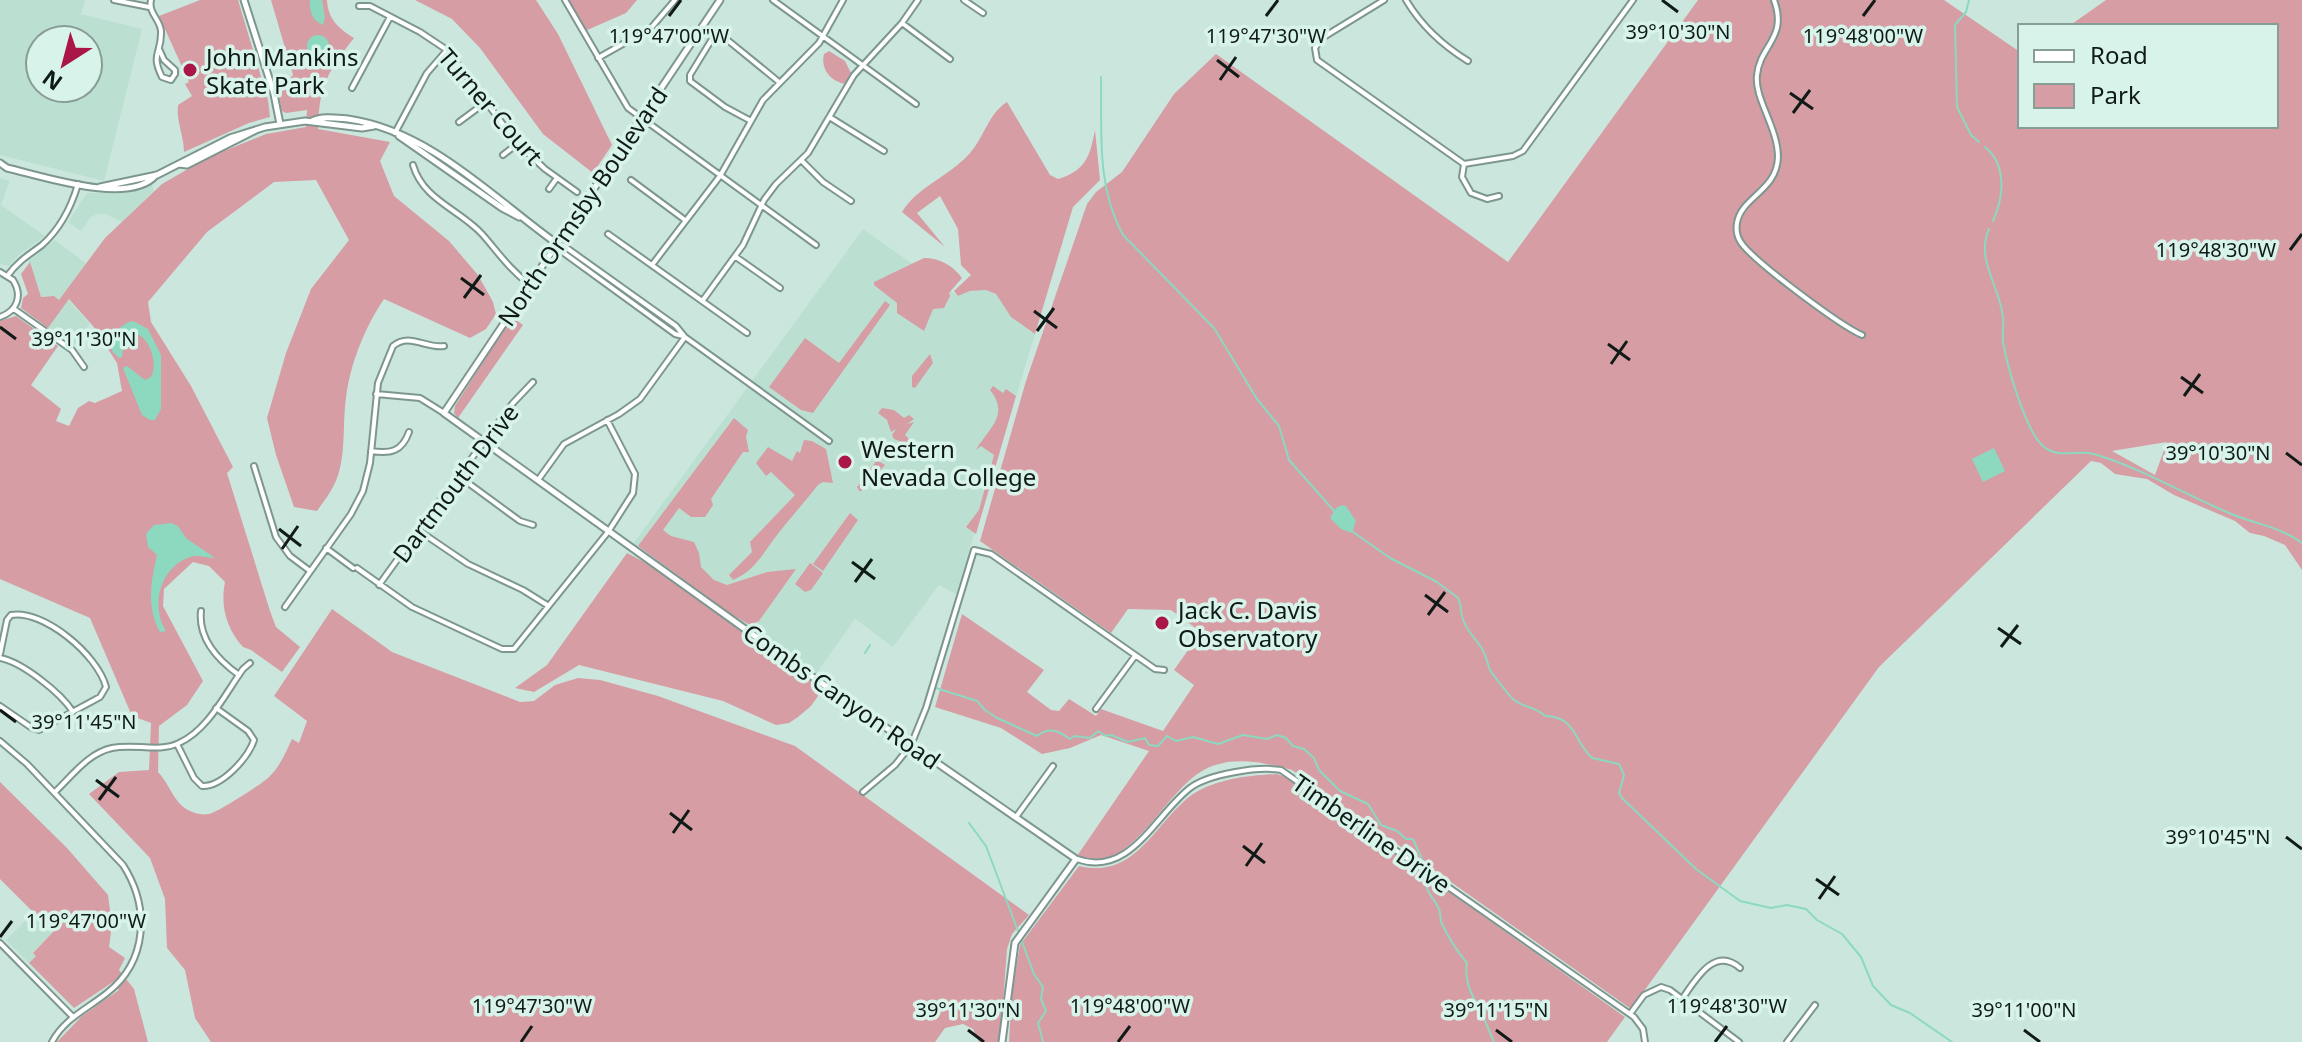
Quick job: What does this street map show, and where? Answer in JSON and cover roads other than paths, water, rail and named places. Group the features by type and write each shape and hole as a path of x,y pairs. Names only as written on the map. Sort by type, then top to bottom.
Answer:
{"street":[{"path":"114,0 149,7"},
{"path":"151,0 149,7 160,28 156,65 162,77 171,80 175,70 164,60 159,49"},
{"path":"244,0 274,94 280,124"},
{"path":"565,0 622,101 640,119 816,245"},
{"path":"598,58 651,28 675,0"},
{"name":"North Ormsby Boulevard","path":"444,413 556,243 581,195 640,119 720,0"},
{"path":"773,0 916,104"},
{"path":"652,265 720,176 751,121 779,82 824,36 843,0"},
{"path":"703,300 736,257 760,206 776,184 801,160 863,65 902,23 918,0"},
{"path":"964,0 983,13"},
{"path":"1384,0 1322,38 1315,53 1320,63 1464,164 1513,156 1523,151 1633,0"},
{"path":"1406,0 1420,21 1444,46 1468,61"},
{"path":"1774,0 1778,16 1776,32 1756,76 1775,131 1777,167 1772,180 1740,215 1738,235 1747,249 1808,299 1844,327 1862,335"},
{"name":"Turner Court","path":"359,6 370,6 431,38 447,50 517,143 581,195"},
{"path":"352,88 390,17"},
{"path":"902,23 950,59"},
{"path":"751,121 725,107 690,81 690,75 712,39 718,36 725,38 779,82"},
{"path":"396,134 427,73 447,50"},
{"path":"459,122 487,102"},
{"path":"831,118 884,151"},
{"path":"2,167 100,187 157,175 230,138 257,129 312,121 362,128 374,126 396,134 502,208 564,246 829,441"},
{"path":"503,155 517,143"},
{"path":"801,160 823,182 851,201"},
{"path":"1464,164 1462,177 1471,193 1487,199 1499,196"},
{"path":"413,165 417,180 424,189 476,228 511,270 529,284"},
{"path":"549,189 557,178"},
{"path":"631,180 685,220"},
{"path":"8,275 60,225 71,206 78,184"},
{"path":"608,234 747,333"},
{"path":"736,257 780,288"},
{"path":"0,272 8,275 18,291 14,309 0,317"},
{"path":"14,309 72,350 84,367"},
{"path":"537,481 564,444 640,399 685,337"},
{"path":"285,607 351,514 363,491 371,451 376,394 382,371 397,342 409,340 434,347 444,346"},
{"name":"Dartmouth Drive","path":"379,585 513,403 533,382"},
{"path":"376,394 420,398 444,413"},
{"name":"Combs Canyon Road","path":"444,413 608,532 1076,859"},
{"path":"326,548 412,607 502,649 514,649 608,532 633,493 636,481 631,464 607,420"},
{"path":"371,451 396,451 405,443 409,432"},
{"path":"254,466 276,537 290,556 310,571"},
{"path":"460,477 520,521 533,525"},
{"path":"418,530 468,564 547,605"},
{"path":"863,792 895,765 911,745 926,708 974,550 991,554 1004,562 1135,656 1155,669 1164,670"},
{"path":"201,611 200,620 211,649 220,661 239,675"},
{"path":"0,706 37,730 73,712 102,695 106,687 95,664 75,641 50,626 15,614 7,620 0,656 14,662 59,694 73,712"},
{"path":"1096,709 1135,656"},
{"path":"55,792 88,760 103,751 177,744 199,729 250,663"},
{"path":"177,744 194,778 202,786 211,786 237,766 253,744 253,737 216,707"},
{"path":"0,741 55,792 123,865 137,892 142,920 136,953 123,977 73,1017 52,1042"},
{"path":"1016,817 1053,766"},
{"name":"Timberline Drive","path":"1076,859 1102,864 1118,857 1145,837 1180,797 1198,783 1248,771 1281,770 1630,1014 1643,1029 1645,1042"},
{"path":"1002,1042 1015,943 1076,859"},
{"path":"0,943 73,1017"},
{"path":"1682,999 1705,968 1714,962 1728,960 1740,968"},
{"path":"1630,1014 1641,999 1653,989 1661,987 1739,1042"},
{"path":"1787,1042 1815,1005"}],"waterway":[{"path":"1969,0 1966,12 1955,25 1957,107 1971,135 1979,142"},
{"path":"1101,77 1104,178 1114,216 1123,235 1214,328 1257,399 1279,426 1289,460 1335,512"},
{"path":"1985,147 1992,154 2000,172 2001,192 1993,221"},
{"path":"1989,229 1985,252 2001,307 2005,352 2023,411 2042,445 2054,452 2087,453 2111,460 2302,543"},
{"path":"1353,532 1458,598 1466,626 1483,650 1490,670 1511,697 1545,716 1563,720 1592,758 1619,764 1624,775 1619,793 1622,798 1696,869 1740,901 1771,908 1787,905 1806,909 1817,920 1842,934 1861,957 1873,986 1891,1005 1910,1013 1952,1042"},
{"path":"865,653 870,645"},
{"path":"936,688 977,701 997,718 1037,736 1054,731 1070,739 1075,736 1090,738 1098,731 1128,742 1145,738 1149,745 1158,746 1167,736 1176,741 1193,737 1218,744 1243,735 1286,738 1293,746 1304,749 1314,758 1319,770 1340,791 1368,804 1381,825 1397,831 1406,839 1413,839 1424,864"},
{"path":"969,823 986,846 1018,931"},
{"path":"1425,874 1428,891 1439,909 1441,922 1467,963 1470,990 1486,1012 1483,1016 1494,1042"},
{"path":"1021,939 1034,974 1043,987 1041,999 1046,1011 1038,1023 1043,1042"}],"place":[{"name":"John Mankins Skate Park","path":"190,70"},
{"name":"Western Nevada College","path":"845,462"},
{"name":"Jack C. Davis Observatory","path":"1162,623"}]}
